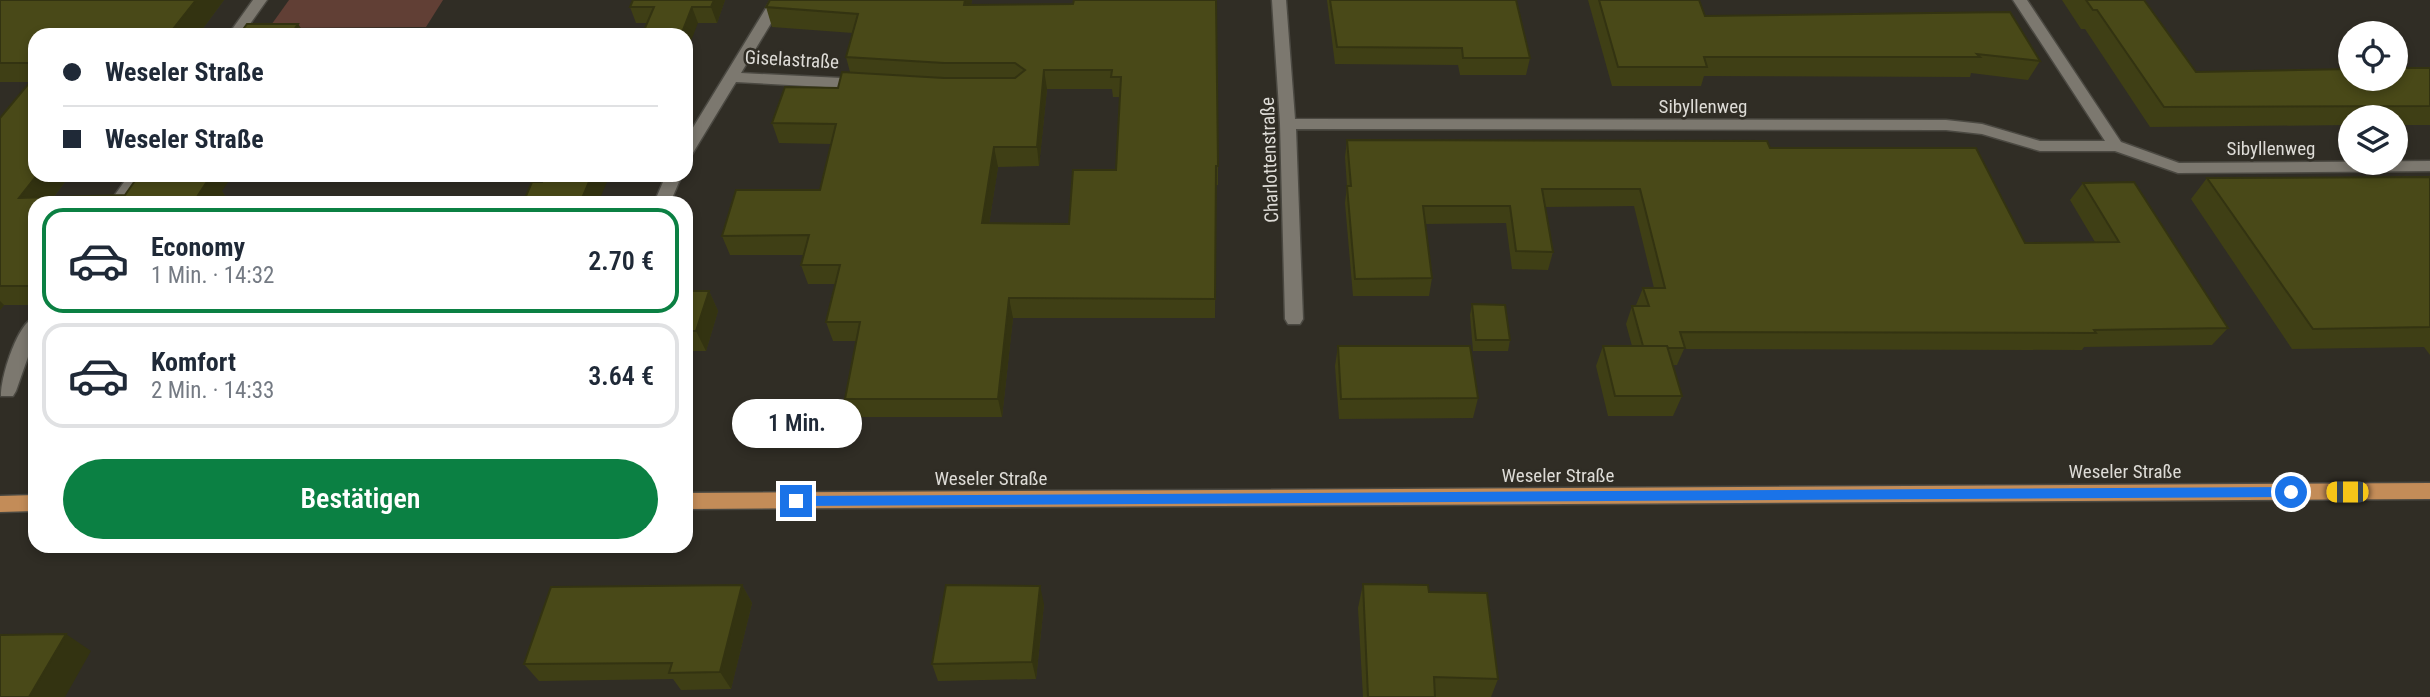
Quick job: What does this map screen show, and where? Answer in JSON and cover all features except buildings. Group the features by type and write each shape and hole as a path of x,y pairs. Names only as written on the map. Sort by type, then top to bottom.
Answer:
{"main road":[{"name":"Weseler Straße","path":"693,501 2430,491"},
{"path":"0,503 28,503"}],"street":[{"path":"240,28 260,0"},
{"name":"Giselastraße","path":"693,140 778,0"},
{"name":"Charlottenstraße","path":"1279,0 1288,124 1294,319"},
{"path":"2020,0 2116,146"},
{"name":"Giselastraße","path":"731,77 880,86"},
{"name":"Sibyllenweg","path":"1288,124 1946,125 1982,129 2040,146 2116,146 2178,168 2430,166"},
{"path":"7,391 28,333"}],"shaded area":[{"path":"289,0 443,0 426,27 269,28"}],"route":[{"path":"796,501 2291,492"}]}
